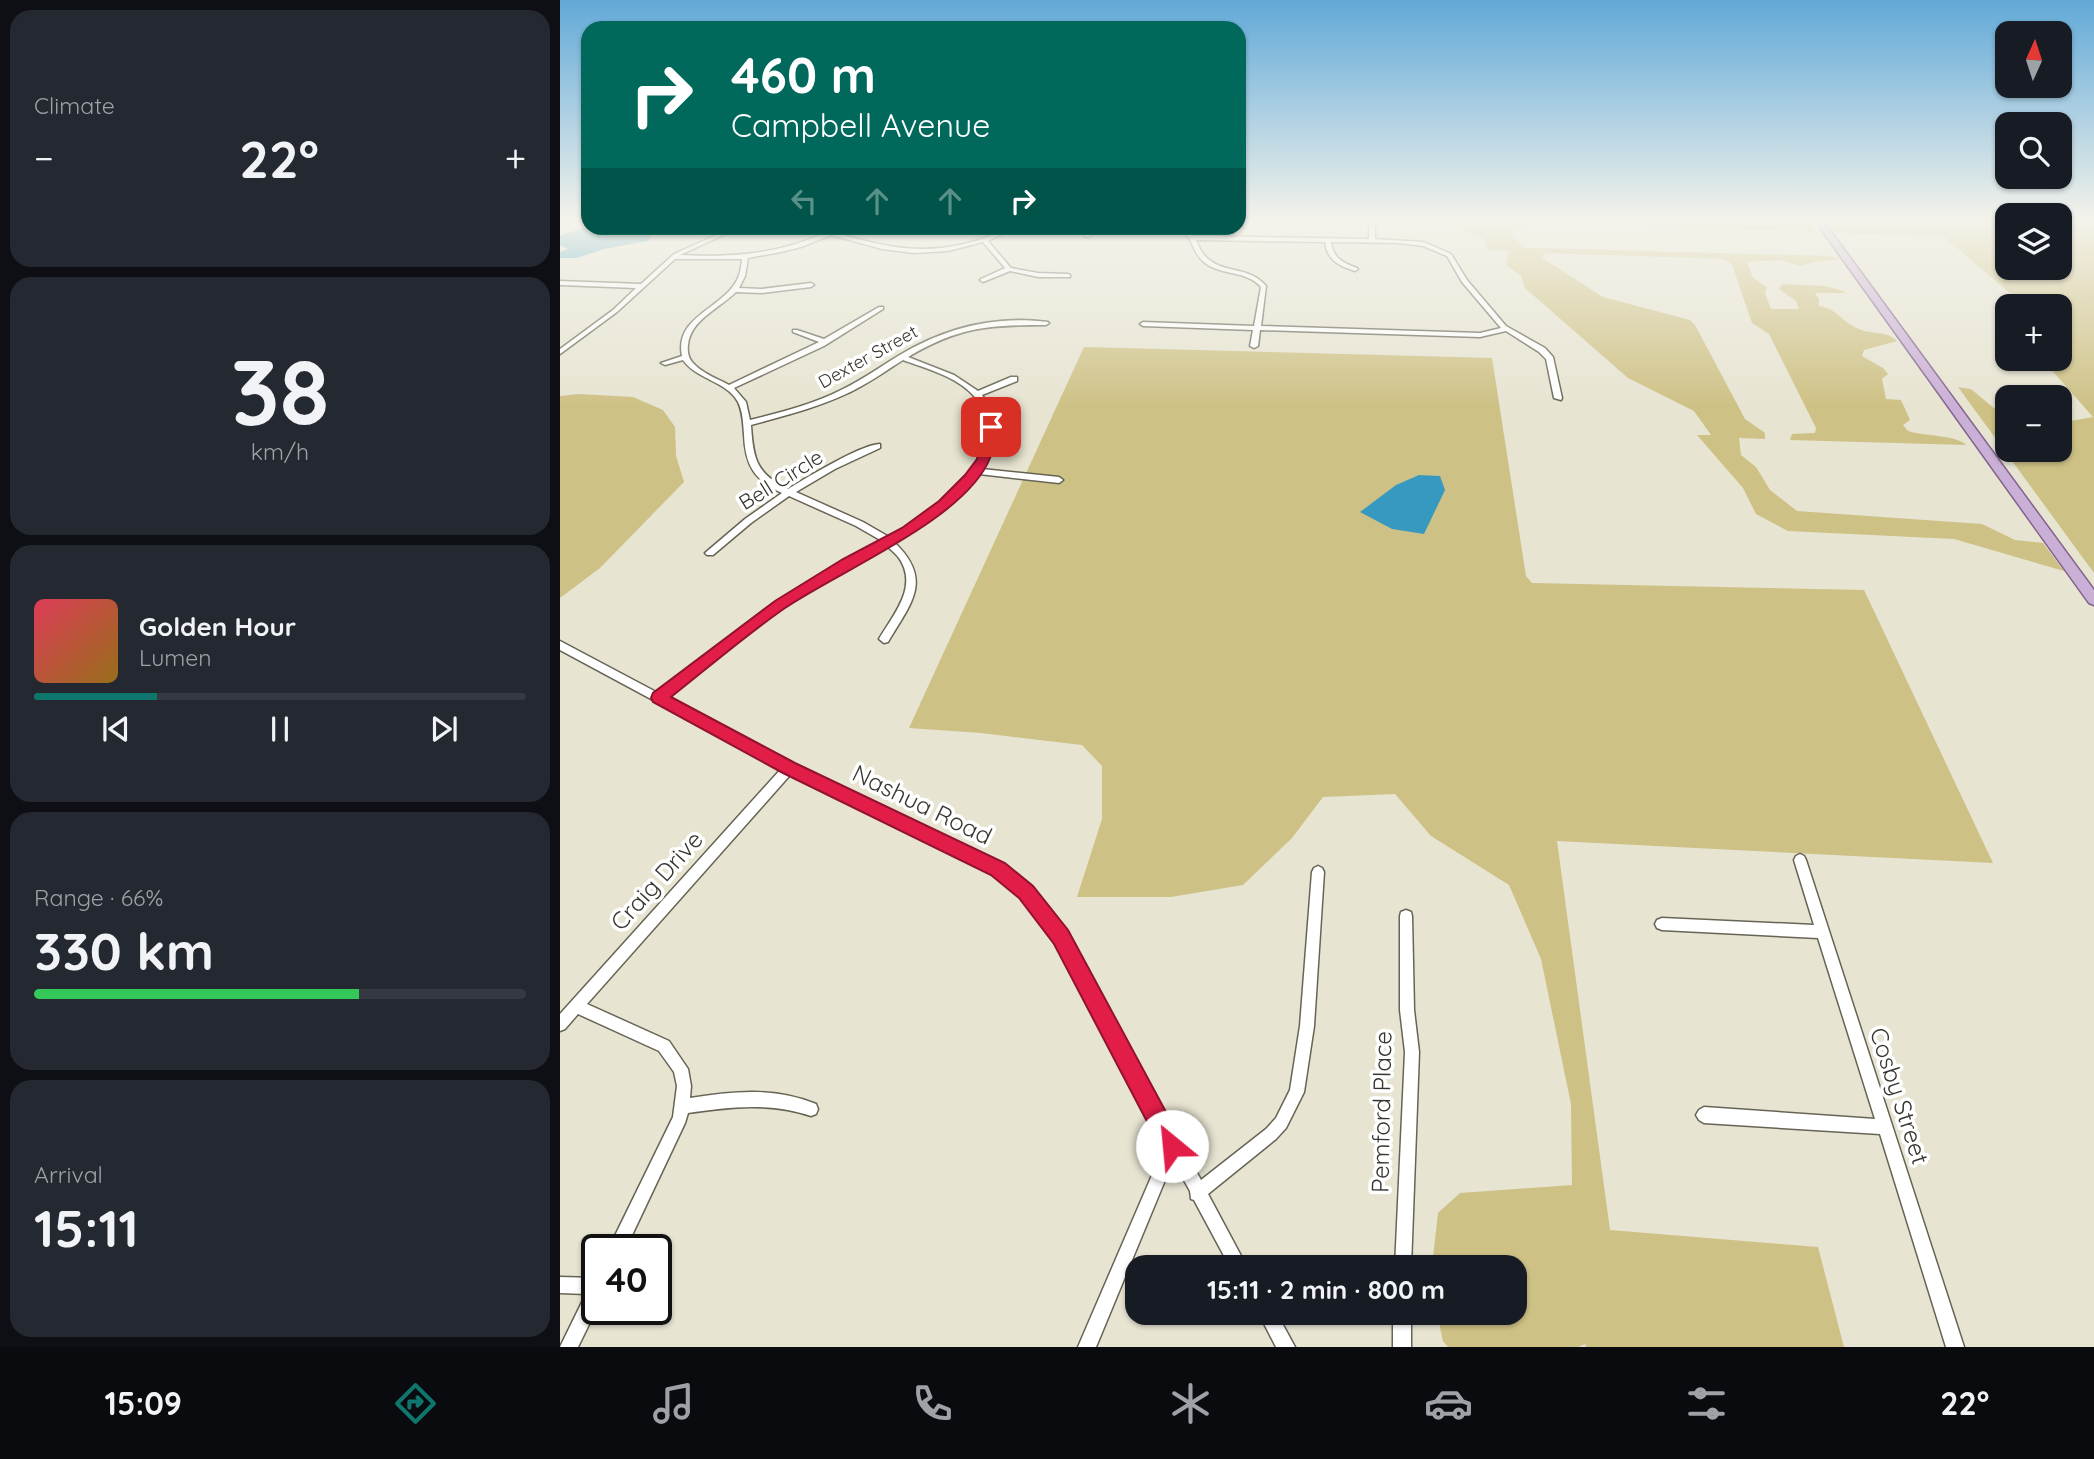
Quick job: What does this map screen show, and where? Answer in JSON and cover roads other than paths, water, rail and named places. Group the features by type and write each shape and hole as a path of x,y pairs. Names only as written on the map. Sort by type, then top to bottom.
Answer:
{"main road":[{"path":"1863,281 2094,600"}],"street":[{"path":"560,352 615,311 647,281"},
{"path":"740,281 734,290 693,325 684,344 685,358 697,371 729,388 744,406 748,423 748,451 754,467 768,481 856,520 887,542 906,562 911,581 907,602 884,639"},
{"path":"1254,346 1264,287 1258,281"},
{"path":"1464,281 1507,329 1542,350 1550,359 1558,398"},
{"path":"560,283 641,286"},
{"path":"734,290 773,290 811,285"},
{"path":"729,388 824,342 881,308"},
{"name":"Dexter Street","path":"748,423 825,400 927,342 970,327 1046,323"},
{"path":"1143,324 1480,335 1507,329"},
{"path":"795,331 824,342"},
{"path":"659,698 780,605 907,532 944,505 975,471 988,448 991,427 987,411 977,394 956,379 901,357"},
{"path":"664,363 685,358"},
{"path":"977,394 1014,379"},
{"name":"Bell Circle","path":"710,553 754,516 845,461 877,446"},
{"path":"975,471 1059,480"},
{"name":"Nashua Road","path":"562,648 789,768 998,869 1026,892 1061,937 1232,1255"},
{"name":"Craig Drive","path":"560,1024 789,768"},
{"name":"Cosby Street","path":"1800,860 1955,1347"},
{"path":"1197,1193 1271,1134 1281,1123 1297,1092 1307,1026 1318,873"},
{"name":"Pemford Place","path":"1404,1255 1412,1052 1407,1010 1406,916"},
{"path":"1662,924 1822,932"},
{"path":"577,1006 664,1045 681,1069 683,1106 674,1132 624,1234"},
{"path":"683,1106 741,1098 781,1101 811,1109"},
{"path":"1704,1115 1885,1127"},
{"path":"1087,1347 1172,1146"},
{"path":"560,1285 581,1287"},
{"path":"569,1347 581,1322"},
{"path":"1273,1325 1286,1347"},
{"path":"1402,1325 1402,1347"}],"water":[{"path":"1419,475 1440,476 1445,490 1424,534 1392,529 1360,512 1396,485"}]}
